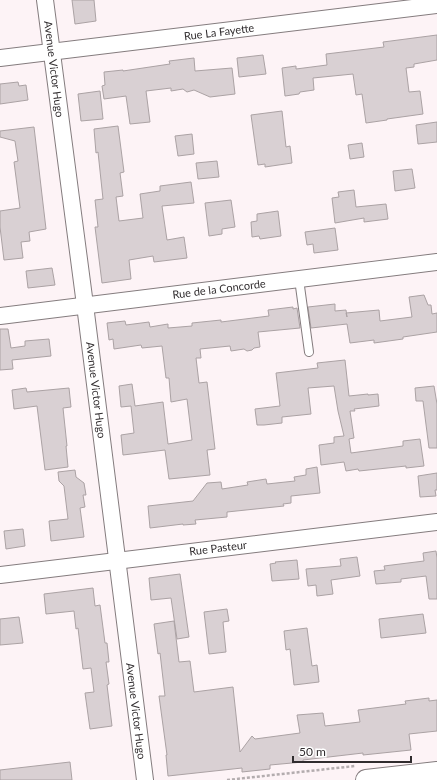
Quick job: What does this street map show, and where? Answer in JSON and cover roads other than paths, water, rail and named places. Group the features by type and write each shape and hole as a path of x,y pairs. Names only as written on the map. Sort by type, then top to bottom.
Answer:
{"street":[{"name":"Avenue Victor Hugo","path":"45,0 145,780"},
{"name":"Rue La Fayette","path":"0,58 437,5"},
{"name":"Rue de la Concorde","path":"0,316 437,262"},
{"name":"Rue Pasteur","path":"0,575 437,522"},
{"path":"362,773 392,779 437,772"}],"lane":[{"path":"299,279 309,352"}]}
